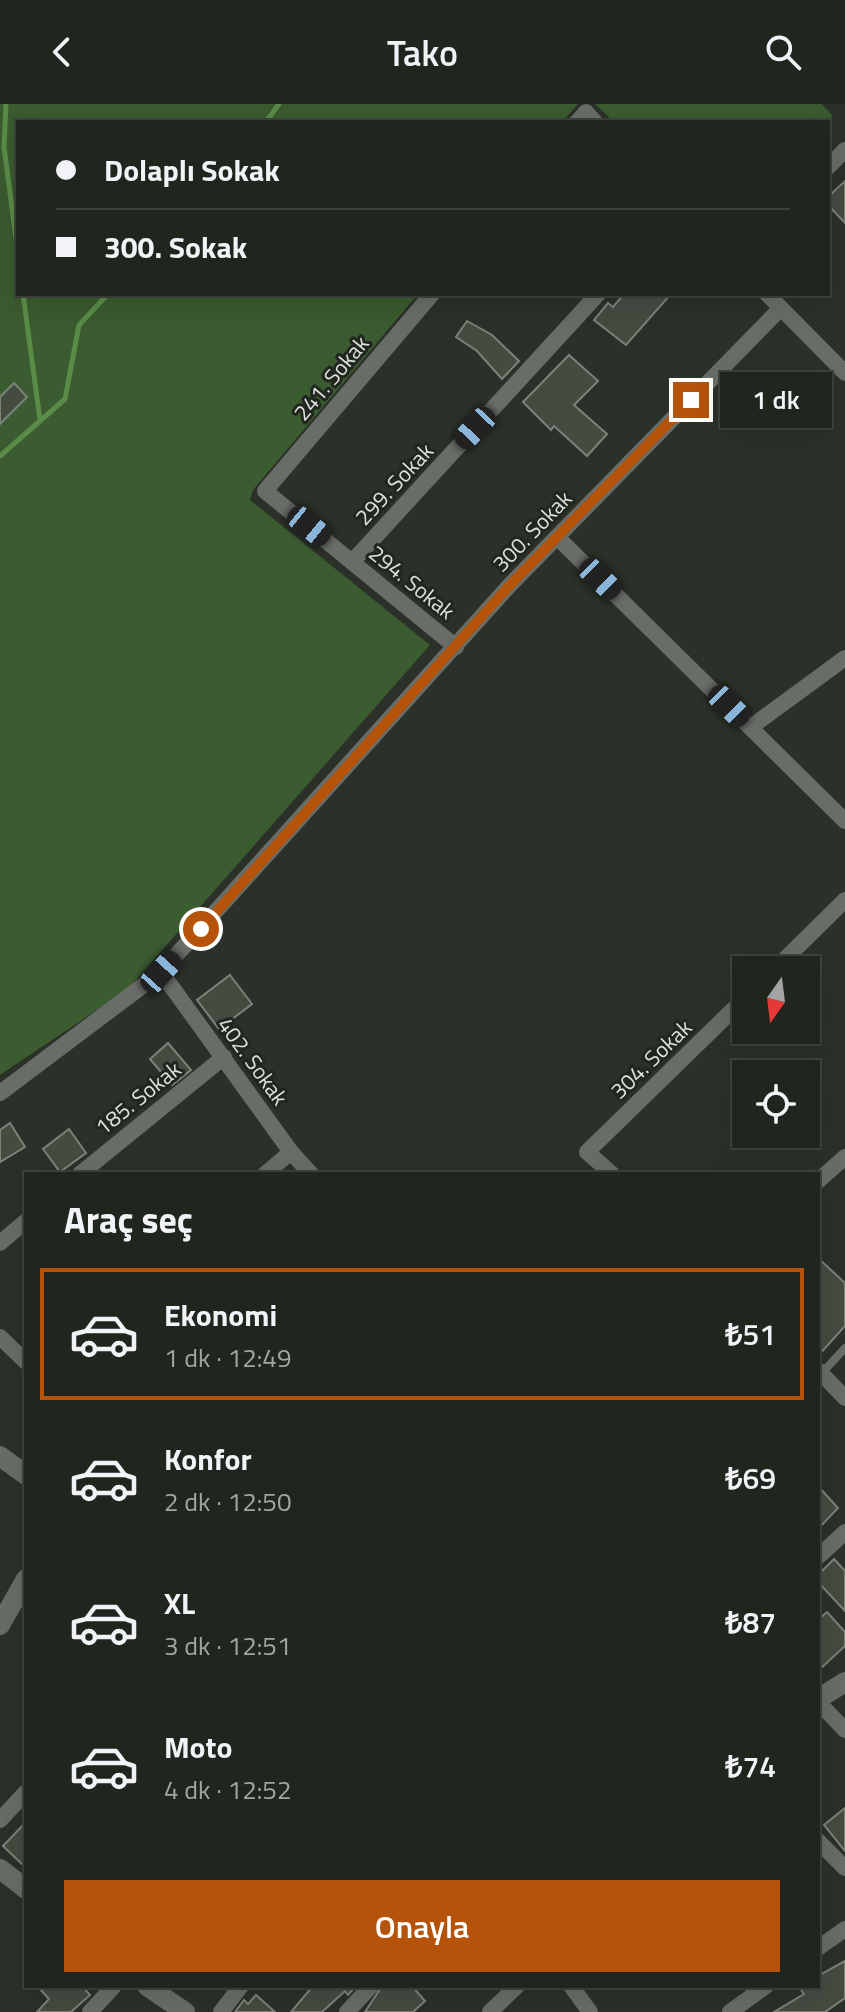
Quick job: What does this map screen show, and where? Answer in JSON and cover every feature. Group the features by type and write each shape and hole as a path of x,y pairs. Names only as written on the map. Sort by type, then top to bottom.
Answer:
{"street":[{"path":"830,165 845,150"},
{"name":"241. Sokak","path":"265,491 430,296"},
{"name":"299. Sokak","path":"352,562 596,296"},
{"path":"769,296 845,373"},
{"name":"300. Sokak","path":"0,1093 161,972 557,537 781,308"},
{"name":"294. Sokak","path":"265,491 456,647"},
{"path":"557,537 845,821"},
{"path":"751,727 845,658"},
{"path":"788,956 845,900"},
{"name":"402. Sokak","path":"161,972 291,1152 309,1172"},
{"name":"304. Sokak","path":"610,1172 587,1152 732,1011"},
{"name":"185. Sokak","path":"82,1172 224,1057"},
{"path":"267,1172 291,1152"},
{"path":"820,1179 845,1157"},
{"path":"0,1243 24,1223"},
{"path":"0,1337 24,1360"},
{"path":"820,1374 845,1398"},
{"path":"0,1456 24,1474"},
{"path":"820,1555 845,1532"},
{"path":"0,1625 24,1583"},
{"path":"820,1699 845,1682"},
{"path":"820,1702 845,1730"},
{"path":"0,1820 24,1794"},
{"path":"820,1843 845,1868"},
{"path":"0,1869 24,1887"},
{"path":"820,1947 845,1929"},
{"path":"90,2012 112,1988"},
{"path":"150,1988 185,2012"},
{"path":"221,2012 239,1988"},
{"path":"347,2012 369,1988"},
{"path":"490,2012 515,1988"},
{"path":"576,1988 590,2012"},
{"path":"730,2012 763,1988"}],"lane":[{"path":"820,1372 845,1348"}],"green space":[{"path":"0,104 578,104 564,120 16,120 16,296 416,296 253,490 250,500 430,645 128,989 0,1075"},
{"path":"595,104 822,104 833,116 829,120 612,120"}],"building":[{"path":"845,181 845,223 830,207 830,195"},
{"path":"622,296 669,296 626,345 594,320 608,303 613,307"},
{"path":"467,321 492,335 519,361 502,379 477,351 456,337"},
{"path":"569,355 598,381 574,405 607,434 587,456 554,426 551,430 523,402"},
{"path":"14,383 27,397 0,424 0,397"},
{"path":"230,975 252,1004 219,1029 197,1000"},
{"path":"168,1043 191,1070 172,1085 150,1059"},
{"path":"10,1123 25,1147 0,1162 0,1130"},
{"path":"69,1129 86,1153 60,1172 43,1149"},
{"path":"820,1260 845,1283 845,1326 820,1354"},
{"path":"820,1488 838,1508 820,1527"},
{"path":"834,1559 845,1571 845,1611 820,1584 820,1573"},
{"path":"827,1612 845,1632 845,1646 820,1669 820,1618"},
{"path":"845,1808 845,1851 824,1825"},
{"path":"24,1824 24,1866 3,1846"},
{"path":"845,1961 845,1998 825,2012 774,2012 804,1994 800,1988 820,1988 820,1975"},
{"path":"39,1988 84,1988 90,1995 71,2012 37,2012 49,1999"},
{"path":"311,1988 354,1988 348,1995 345,1991 322,2012 291,2012"},
{"path":"381,1988 414,1988 425,2001 413,2012 365,2012"},
{"path":"256,1995 275,2012 235,2012 244,2000 248,2004"}],"waterway":[{"path":"6,104 4,147 16,239"},
{"path":"267,120 279,104"},
{"path":"23,296 40,420"},
{"path":"0,456 65,399 79,325 106,296"}],"route":[{"path":"201,929 509,586 691,400"}]}
